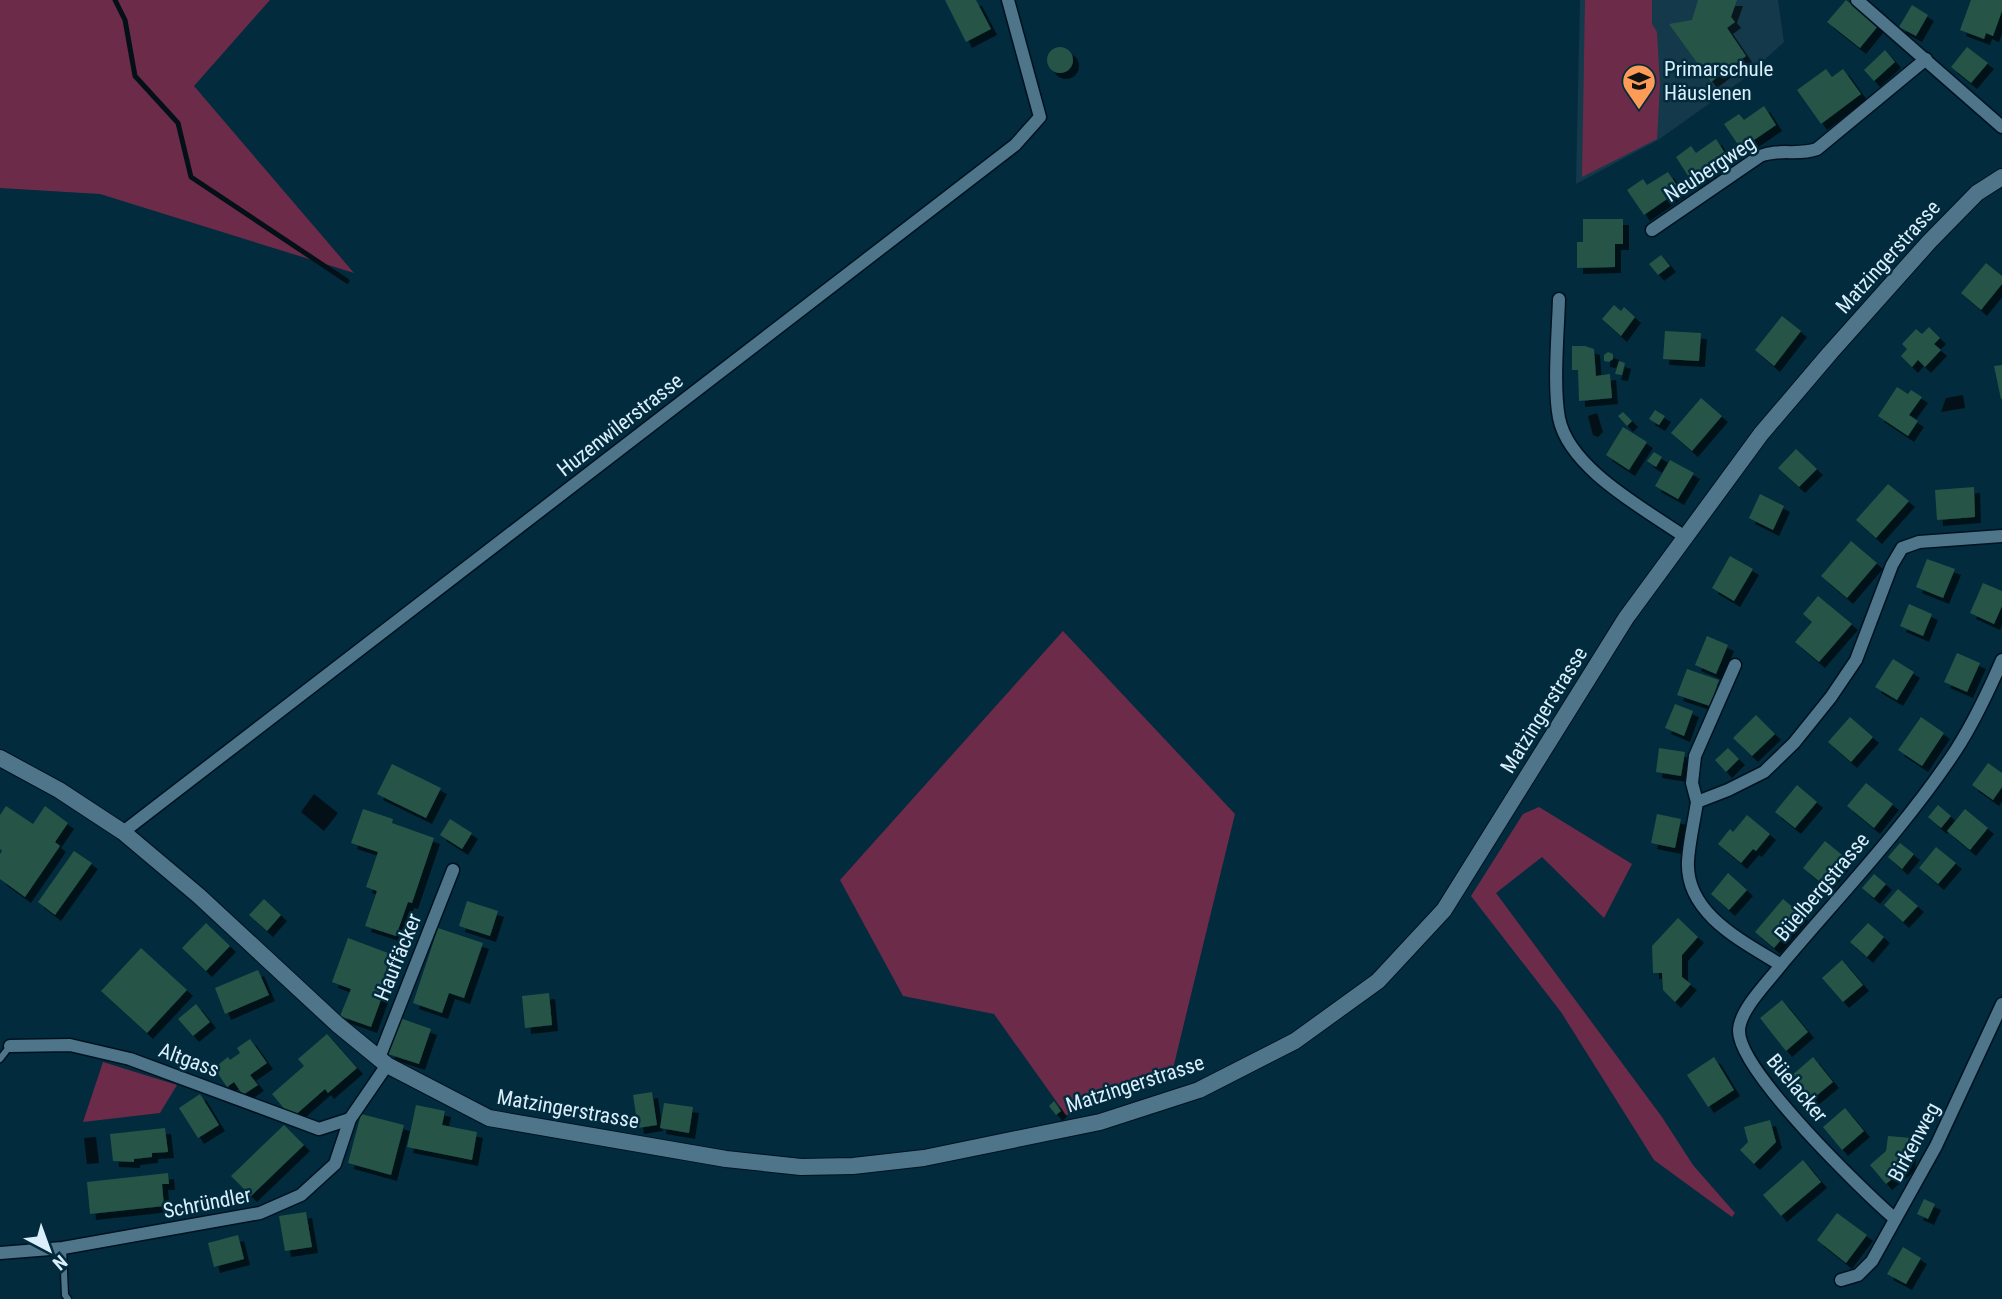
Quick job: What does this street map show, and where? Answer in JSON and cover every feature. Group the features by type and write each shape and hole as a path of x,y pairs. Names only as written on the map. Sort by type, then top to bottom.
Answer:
{"street":[{"name":"Huzenwilerstrasse","path":"123,832 1015,145 1040,117 1008,0"},
{"path":"1857,0 2002,127"},
{"name":"Neubergweg","path":"1652,230 1760,156 1772,152 1795,154 1817,149 1926,59"},
{"name":"Matzingerstrasse","path":"0,758 60,790 123,832 199,896 337,1024 383,1061 489,1118 726,1159 801,1167 853,1166 925,1158 1100,1122 1199,1090 1295,1041 1378,981 1444,910 1626,618 1761,434 1961,208 1977,193 2002,177"},
{"path":"1559,299 1559,418 1571,445 1600,477 1685,537"},
{"path":"1697,802 1763,772 1794,743 1831,697 1856,660 1892,565 1902,548 1919,542 2002,536"},
{"name":"Büelbergstrasse","path":"1735,665 1695,756 1692,783 1697,802 1688,864 1692,888 1708,915 1741,940 1782,965 1925,793 1957,748 1987,695 2002,660"},
{"name":"Hauffäcker","path":"383,1061 453,870"},
{"name":"Büelacker","path":"1782,965 1743,1014 1739,1032 1747,1058 1768,1086 1857,1186 1894,1219"},
{"name":"Birkenweg","path":"1841,1280 1858,1275 1872,1261 1936,1146 2002,1004"},
{"name":"Altgass","path":"5,1046 70,1045 130,1059 319,1129 350,1119"},
{"name":"Schründler","path":"0,1253 63,1248 260,1213 301,1195 335,1164 350,1119 383,1061"}],"lane":[{"path":"0,1059 5,1046"},
{"path":"63,1248 65,1295 68,1299"}],"shaded area":[{"path":"0,0 270,0 194,86 354,273 100,194 0,188"},
{"name":"Primarschule Häuslenen","path":"1580,0 1778,0 1784,42 1741,81 1658,140 1576,184"},
{"path":"1585,0 1652,0 1652,24 1657,32 1660,85 1657,139 1582,177"},
{"path":"1963,395 1965,408 1941,412 1946,398"},
{"path":"1597,413 1603,432 1598,437 1593,435 1588,416"},
{"path":"1063,631 1235,814 1170,1081 1066,1115 994,1014 903,996 840,880"},
{"path":"314,794 338,813 324,831 301,812"},
{"path":"1539,807 1632,864 1604,918 1542,857 1496,893 1662,1117 1693,1165 1735,1213 1732,1217 1654,1160 1561,1012 1471,896 1523,814"},
{"path":"103,1062 177,1085 160,1113 83,1122"},
{"path":"96,1137 99,1163 87,1164 84,1138"}],"building":[{"path":"945,0 976,0 991,29 966,42"},
{"path":"1698,0 1737,0 1731,17 1735,22 1727,28 1746,56 1711,82 1669,24 1692,20"},
{"path":"1846,0 1878,26 1860,48 1827,22"},
{"path":"1971,0 2002,0 2002,11 1993,36 1986,33 1984,39 1960,30"},
{"path":"1912,5 1928,15 1916,36 1899,27"},
{"path":"1060,47 1069,51 1073,60 1069,69 1060,73 1051,69 1047,60 1051,51"},
{"path":"1967,47 1988,63 1971,83 1951,67"},
{"path":"1885,50 1895,62 1874,81 1864,70"},
{"path":"1826,69 1832,77 1843,69 1861,94 1821,124 1797,90"},
{"path":"1764,106 1776,125 1741,149 1724,124 1739,114 1744,120"},
{"path":"1716,139 1728,158 1692,182 1676,157 1691,146 1696,153"},
{"path":"1668,172 1680,190 1644,215 1627,190 1643,179 1647,185"},
{"path":"1583,219 1623,219 1623,244 1615,244 1615,267 1577,268 1577,242 1583,242"},
{"path":"1661,255 1670,266 1658,275 1649,264"},
{"path":"1986,263 2002,276 2002,284 1981,310 1961,293"},
{"path":"1614,305 1621,311 1624,307 1635,317 1621,336 1602,319"},
{"path":"1782,316 1801,331 1774,366 1755,350"},
{"path":"1929,327 1940,338 1934,344 1941,350 1925,367 1918,360 1912,367 1901,356 1907,349 1902,344 1916,329 1922,334"},
{"path":"1665,331 1701,333 1699,361 1663,359"},
{"path":"1572,346 1594,349 1596,376 1610,374 1612,398 1579,401 1578,370 1572,370"},
{"path":"1608,352 1613,354 1613,359 1609,362 1604,361 1604,355"},
{"path":"1619,361 1625,363 1622,375 1615,374"},
{"path":"2002,365 2002,399 2001,399 1994,366"},
{"path":"1897,387 1908,394 1911,390 1922,397 1909,415 1918,421 1908,436 1878,416"},
{"path":"1701,398 1722,416 1692,451 1671,433"},
{"path":"1655,410 1665,416 1659,425 1649,419"},
{"path":"1623,412 1632,421 1627,426 1618,416"},
{"path":"1623,427 1647,442 1629,470 1606,455"},
{"path":"1796,449 1817,469 1799,487 1778,468"},
{"path":"1654,452 1662,457 1656,467 1647,461"},
{"path":"1670,460 1694,473 1678,499 1655,486"},
{"path":"1888,484 1909,501 1876,538 1856,520"},
{"path":"1974,487 1975,517 1937,520 1935,490"},
{"path":"1760,494 1784,506 1773,530 1749,518"},
{"path":"1851,541 1877,563 1847,598 1821,576"},
{"path":"1730,556 1753,569 1734,601 1712,588"},
{"path":"1927,559 1955,569 1943,598 1916,587"},
{"path":"1983,583 2002,591 2002,606 1994,624 1970,613"},
{"path":"1818,596 1852,624 1819,662 1795,642 1812,622 1803,614"},
{"path":"1909,604 1932,614 1923,636 1900,626"},
{"path":"1707,636 1728,645 1716,674 1695,665"},
{"path":"1957,653 1980,663 1967,692 1944,682"},
{"path":"1893,659 1914,672 1897,700 1875,687"},
{"path":"1687,669 1719,680 1710,706 1677,695"},
{"path":"1675,704 1693,711 1684,736 1665,728"},
{"path":"1756,715 1775,734 1752,756 1733,738"},
{"path":"1850,717 1873,737 1851,762 1828,742"},
{"path":"1921,717 1944,733 1922,766 1898,750"},
{"path":"1659,748 1685,752 1681,776 1656,772"},
{"path":"1728,748 1739,759 1726,772 1715,760"},
{"path":"1988,763 2002,773 2002,787 1993,800 1972,785"},
{"path":"392,764 441,788 426,818 377,794"},
{"path":"1866,783 1893,804 1874,828 1847,806"},
{"path":"1797,785 1817,802 1795,828 1775,812"},
{"path":"1938,805 1951,816 1941,828 1928,817"},
{"path":"6,806 33,824 45,806 68,823 55,842 60,846 25,897 0,879 0,815"},
{"path":"363,809 434,838 412,903 408,902 396,936 365,926 377,891 366,887 378,852 351,843"},
{"path":"1965,809 1988,828 1970,850 1947,831"},
{"path":"1657,814 1681,819 1675,848 1651,843"},
{"path":"1747,815 1770,834 1756,851 1753,849 1741,863 1718,844 1730,829 1733,832"},
{"path":"450,819 472,833 462,849 440,835"},
{"path":"1825,841 1847,859 1825,886 1803,868"},
{"path":"1900,843 1914,854 1902,869 1888,857"},
{"path":"1936,847 1956,863 1938,884 1919,868"},
{"path":"74,851 92,863 55,915 38,902"},
{"path":"1728,873 1747,890 1729,910 1711,894"},
{"path":"1874,874 1886,884 1874,898 1862,888"},
{"path":"1898,889 1918,906 1903,922 1884,905"},
{"path":"264,899 281,915 267,931 249,915"},
{"path":"1783,899 1802,915 1774,948 1755,932"},
{"path":"467,901 498,911 490,936 459,926"},
{"path":"1678,918 1698,937 1682,955 1682,977 1691,984 1675,1002 1663,990 1662,973 1653,973 1652,946"},
{"path":"206,923 230,946 206,971 182,948"},
{"path":"1868,923 1884,937 1867,957 1850,942"},
{"path":"438,928 483,943 464,998 449,993 442,1013 413,1003"},
{"path":"348,938 388,953 384,963 393,967 371,1027 340,1016 351,989 332,982"},
{"path":"141,948 187,990 147,1033 101,991"},
{"path":"1842,960 1863,985 1843,1002 1822,978"},
{"path":"258,970 269,995 225,1014 215,988"},
{"path":"549,993 552,1025 525,1028 522,996"},
{"path":"1782,1000 1808,1032 1786,1051 1760,1018"},
{"path":"196,1004 210,1022 193,1036 178,1019"},
{"path":"400,1018 431,1029 419,1064 388,1054"},
{"path":"327,1034 357,1068 328,1093 325,1089 292,1118 272,1094 304,1066 298,1059"},
{"path":"250,1039 267,1063 250,1075 258,1085 243,1095 234,1082 227,1087 214,1068 228,1057 230,1060 240,1053 237,1048"},
{"path":"1714,1057 1734,1090 1708,1107 1687,1075"},
{"path":"1813,1057 1833,1082 1810,1101 1790,1077"},
{"path":"652,1092 657,1125 638,1128 633,1095"},
{"path":"200,1094 219,1125 198,1138 179,1108"},
{"path":"1054,1101 1061,1111 1056,1115 1049,1106"},
{"path":"664,1103 693,1107 689,1133 660,1128"},
{"path":"416,1105 445,1111 442,1125 477,1132 472,1160 407,1147"},
{"path":"1845,1108 1864,1131 1842,1150 1823,1127"},
{"path":"361,1114 404,1125 391,1175 348,1163"},
{"path":"1770,1120 1776,1142 1754,1164 1740,1150 1748,1142 1744,1127"},
{"path":"284,1125 304,1145 251,1196 231,1176"},
{"path":"165,1128 168,1152 152,1153 152,1157 134,1159 134,1162 113,1161 110,1134"},
{"path":"1888,1136 1911,1138 1909,1165 1886,1184 1870,1165 1886,1151"},
{"path":"1803,1160 1821,1182 1781,1216 1763,1195"},
{"path":"168,1173 169,1184 162,1184 164,1206 90,1214 87,1182"},
{"path":"1924,1199 1935,1204 1928,1219 1917,1214"},
{"path":"306,1212 312,1247 285,1251 279,1216"},
{"path":"1837,1213 1867,1235 1846,1263 1817,1240"},
{"path":"238,1235 244,1259 214,1267 208,1243"},
{"path":"1903,1247 1921,1258 1906,1284 1887,1274"}],"waterway":[{"path":"115,0 125,20 135,76 178,123 191,177 347,281"}],"place":[{"name":"Primarschule Häuslenen","path":"1639,111"}]}
